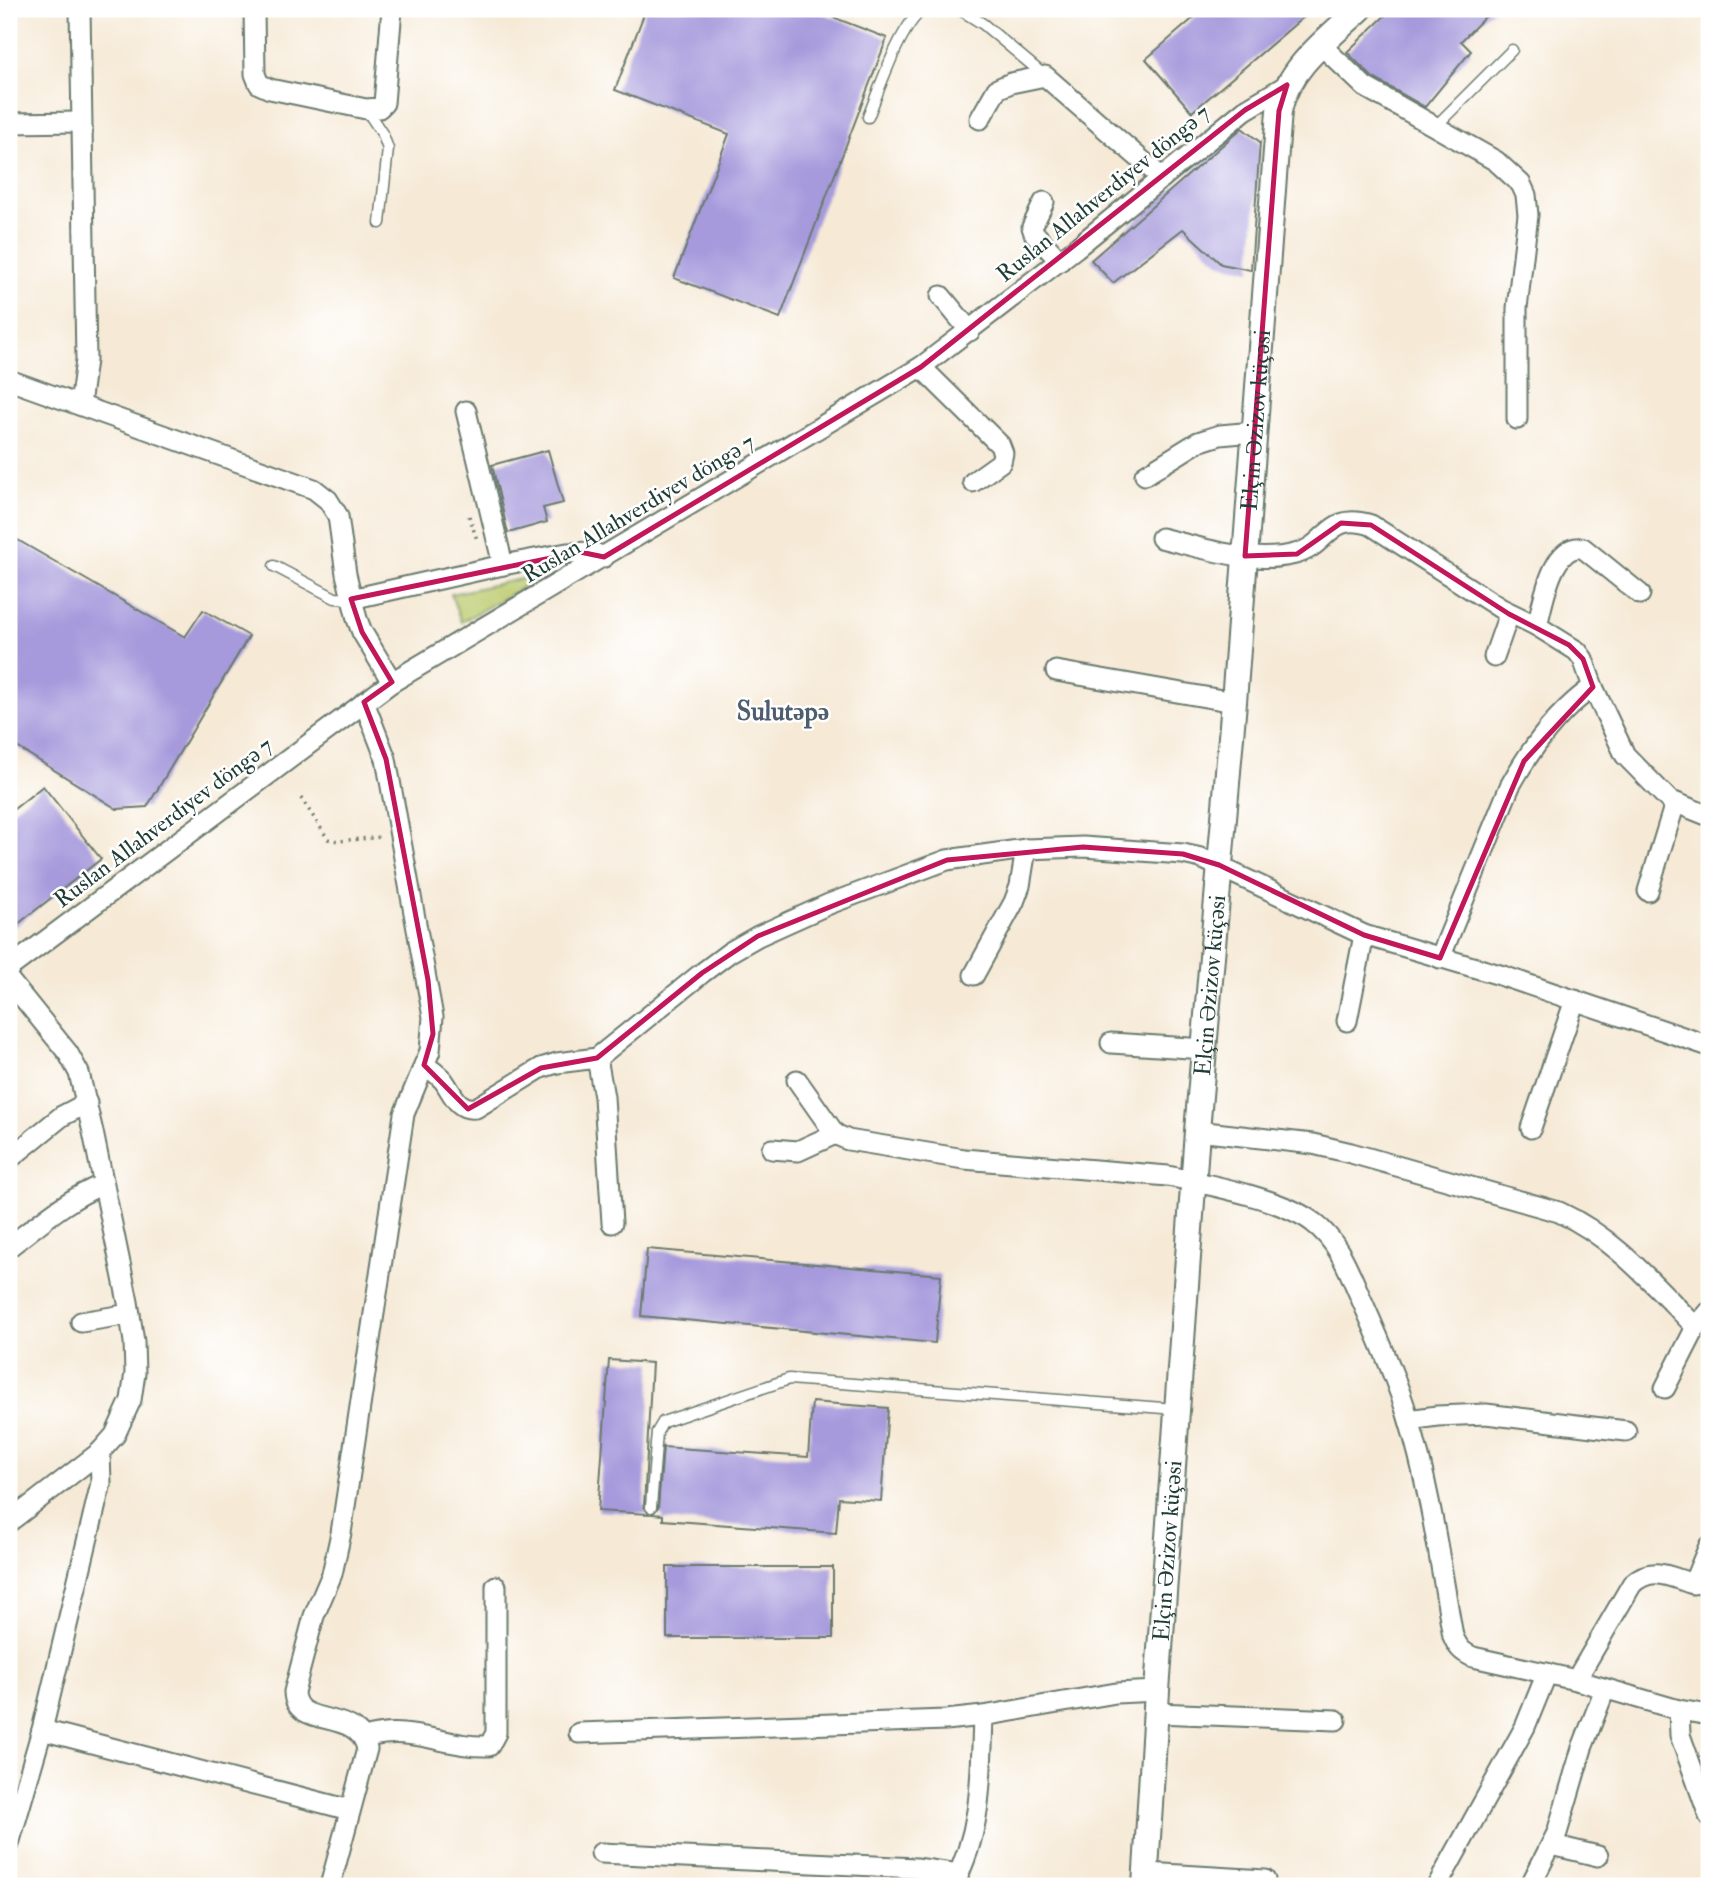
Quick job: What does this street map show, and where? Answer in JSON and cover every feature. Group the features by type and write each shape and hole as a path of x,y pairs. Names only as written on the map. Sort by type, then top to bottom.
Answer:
{"street":[{"path":"80,9 86,360 80,405"},
{"path":"254,9 255,74 259,84 270,89 366,109 379,108 384,103 392,9"},
{"path":"1287,85 1321,45 1360,9"},
{"path":"1321,45 1365,88 1496,161 1521,184 1526,195 1528,215 1517,307 1517,419"},
{"path":"979,119 997,89 1011,83 1045,76 1162,178"},
{"name":"Ruslan Allahverdiyev döngə 7","path":"9,968 392,682 921,367 1060,261 1245,110 1287,85"},
{"name":"Elçin Əzizov küçəsi","path":"1146,1880 1156,1702 1197,1131 1234,702 1279,111 1287,85"},
{"path":"9,123 81,122"},
{"path":"1044,202 1032,227 1034,233 1060,261"},
{"path":"941,296 970,331"},
{"path":"921,367 1000,445 1003,453 1001,461 973,482"},
{"path":"9,380 314,489 328,500 338,516 351,599 362,632 392,682"},
{"path":"466,411 503,565"},
{"path":"1145,475 1198,442 1220,435 1254,432"},
{"path":"1161,538 1245,556 1297,554 1341,523 1359,521 1371,525 1510,614 1537,626 1577,651 1625,755 1662,794 1675,803 1709,816"},
{"path":"1537,626 1552,573 1565,551 1574,546 1583,548 1640,594"},
{"path":"351,599 503,565 580,552 592,552 604,557"},
{"path":"1494,657 1510,614"},
{"path":"1056,671 1234,702"},
{"path":"1440,958 1510,786 1524,761 1533,746 1566,710 1592,687"},
{"path":"330,1886 367,1749 365,1738 358,1729 348,1724 307,1713 298,1707 294,1692 314,1616 332,1574 341,1533 404,1114 430,1051 433,1017 386,759 364,702"},
{"path":"1648,891 1675,803"},
{"path":"424,1065 443,1080 459,1104 468,1110 476,1108 541,1068 597,1058 712,965 758,936 829,904 947,860 1026,849 1083,847 1182,854 1219,865 1364,935 1500,975 1709,1046"},
{"path":"974,975 1014,902 1020,886 1026,849"},
{"path":"1347,1021 1364,935"},
{"path":"9,979 68,1053 79,1073 130,1314 135,1373 131,1400 115,1435 100,1451 9,1522"},
{"path":"1531,1128 1575,1000"},
{"path":"1111,1044 1205,1049"},
{"path":"597,1058 604,1097 612,1223"},
{"path":"797,1080 835,1134 848,1140 964,1159 1168,1176 1194,1181 1294,1211 1313,1222 1326,1234 1343,1258 1392,1368 1420,1462 1453,1636 1458,1647 1463,1653 1474,1657 1576,1680 1679,1710 1709,1715"},
{"path":"9,1159 62,1116 87,1103"},
{"path":"1197,1131 1313,1144 1559,1212 1582,1222 1610,1242 1696,1327"},
{"path":"772,1149 798,1151 835,1134"},
{"path":"9,1247 70,1200 104,1184"},
{"path":"1665,1388 1696,1327 1709,1312"},
{"path":"81,1322 130,1314"},
{"path":"1409,1420 1486,1414 1626,1431"},
{"path":"9,1844 41,1730 102,1483 100,1451"},
{"path":"1576,1680 1632,1584 1642,1575 1653,1572 1701,1588 1709,1546"},
{"path":"365,1738 381,1733 401,1732 475,1746 489,1746 496,1733 496,1586"},
{"path":"1437,1886 1525,1727 1546,1673"},
{"path":"1530,1886 1535,1872 1552,1845 1582,1748 1605,1689"},
{"path":"579,1733 946,1720 1116,1693 1156,1702 1336,1720"},
{"path":"1679,1710 1680,1735 1709,1816"},
{"path":"601,1853 916,1868 956,1880 969,1853 980,1798 984,1716"},
{"path":"41,1730 350,1810"},
{"path":"1552,1845 1598,1856"},
{"path":"1146,1880 1265,1880"}],"lane":[{"path":"868,117 906,29 923,9"},
{"path":"959,9 983,24 1045,76"},
{"path":"1435,127 1512,50"},
{"path":"366,109 383,135 388,149 380,223"},
{"path":"274,566 335,598 351,599"},
{"path":"651,1507 657,1432 663,1422 789,1380 1177,1409"}],"path":[{"path":"301,798 328,839 338,841 400,836"}],"highlighted area":[{"path":"1287,85 1279,111 1245,556 1297,554 1341,523 1371,525 1509,614 1569,645 1583,659 1593,687 1524,761 1440,958 1364,935 1219,865 1183,854 1083,847 947,860 758,936 702,973 597,1058 541,1068 468,1109 424,1065 433,1034 428,980 386,759 364,702 392,682 362,632 351,599 580,552 604,557 921,367 1245,110"}],"green space":[{"path":"548,573 461,622 451,594"}],"building":[{"path":"646,9 812,9 887,38 780,318 674,278 729,134 615,90"},
{"path":"1204,9 1313,9 1192,112 1146,59"},
{"path":"1392,9 1493,9 1461,41 1471,51 1425,107 1372,77 1347,52"},
{"path":"1242,128 1260,142 1251,270 1221,264 1183,229 1113,283 1091,260"},
{"path":"548,450 563,503 543,508 547,522 508,533 492,465"},
{"path":"9,535 185,637 203,610 249,636 147,807 117,809 9,742"},
{"path":"43,786 101,859 9,931 9,813"},
{"path":"647,1249 941,1275 935,1343 641,1316"},
{"path":"609,1360 652,1363 644,1506 649,1514 598,1511"},
{"path":"812,1402 888,1408 881,1501 839,1498 836,1533 663,1520 663,1515 652,1514 658,1508 663,1447 808,1457"},
{"path":"667,1567 833,1567 833,1638 667,1638"}],"district":[{"name":"Sulutəpə","path":"783,711"}]}
